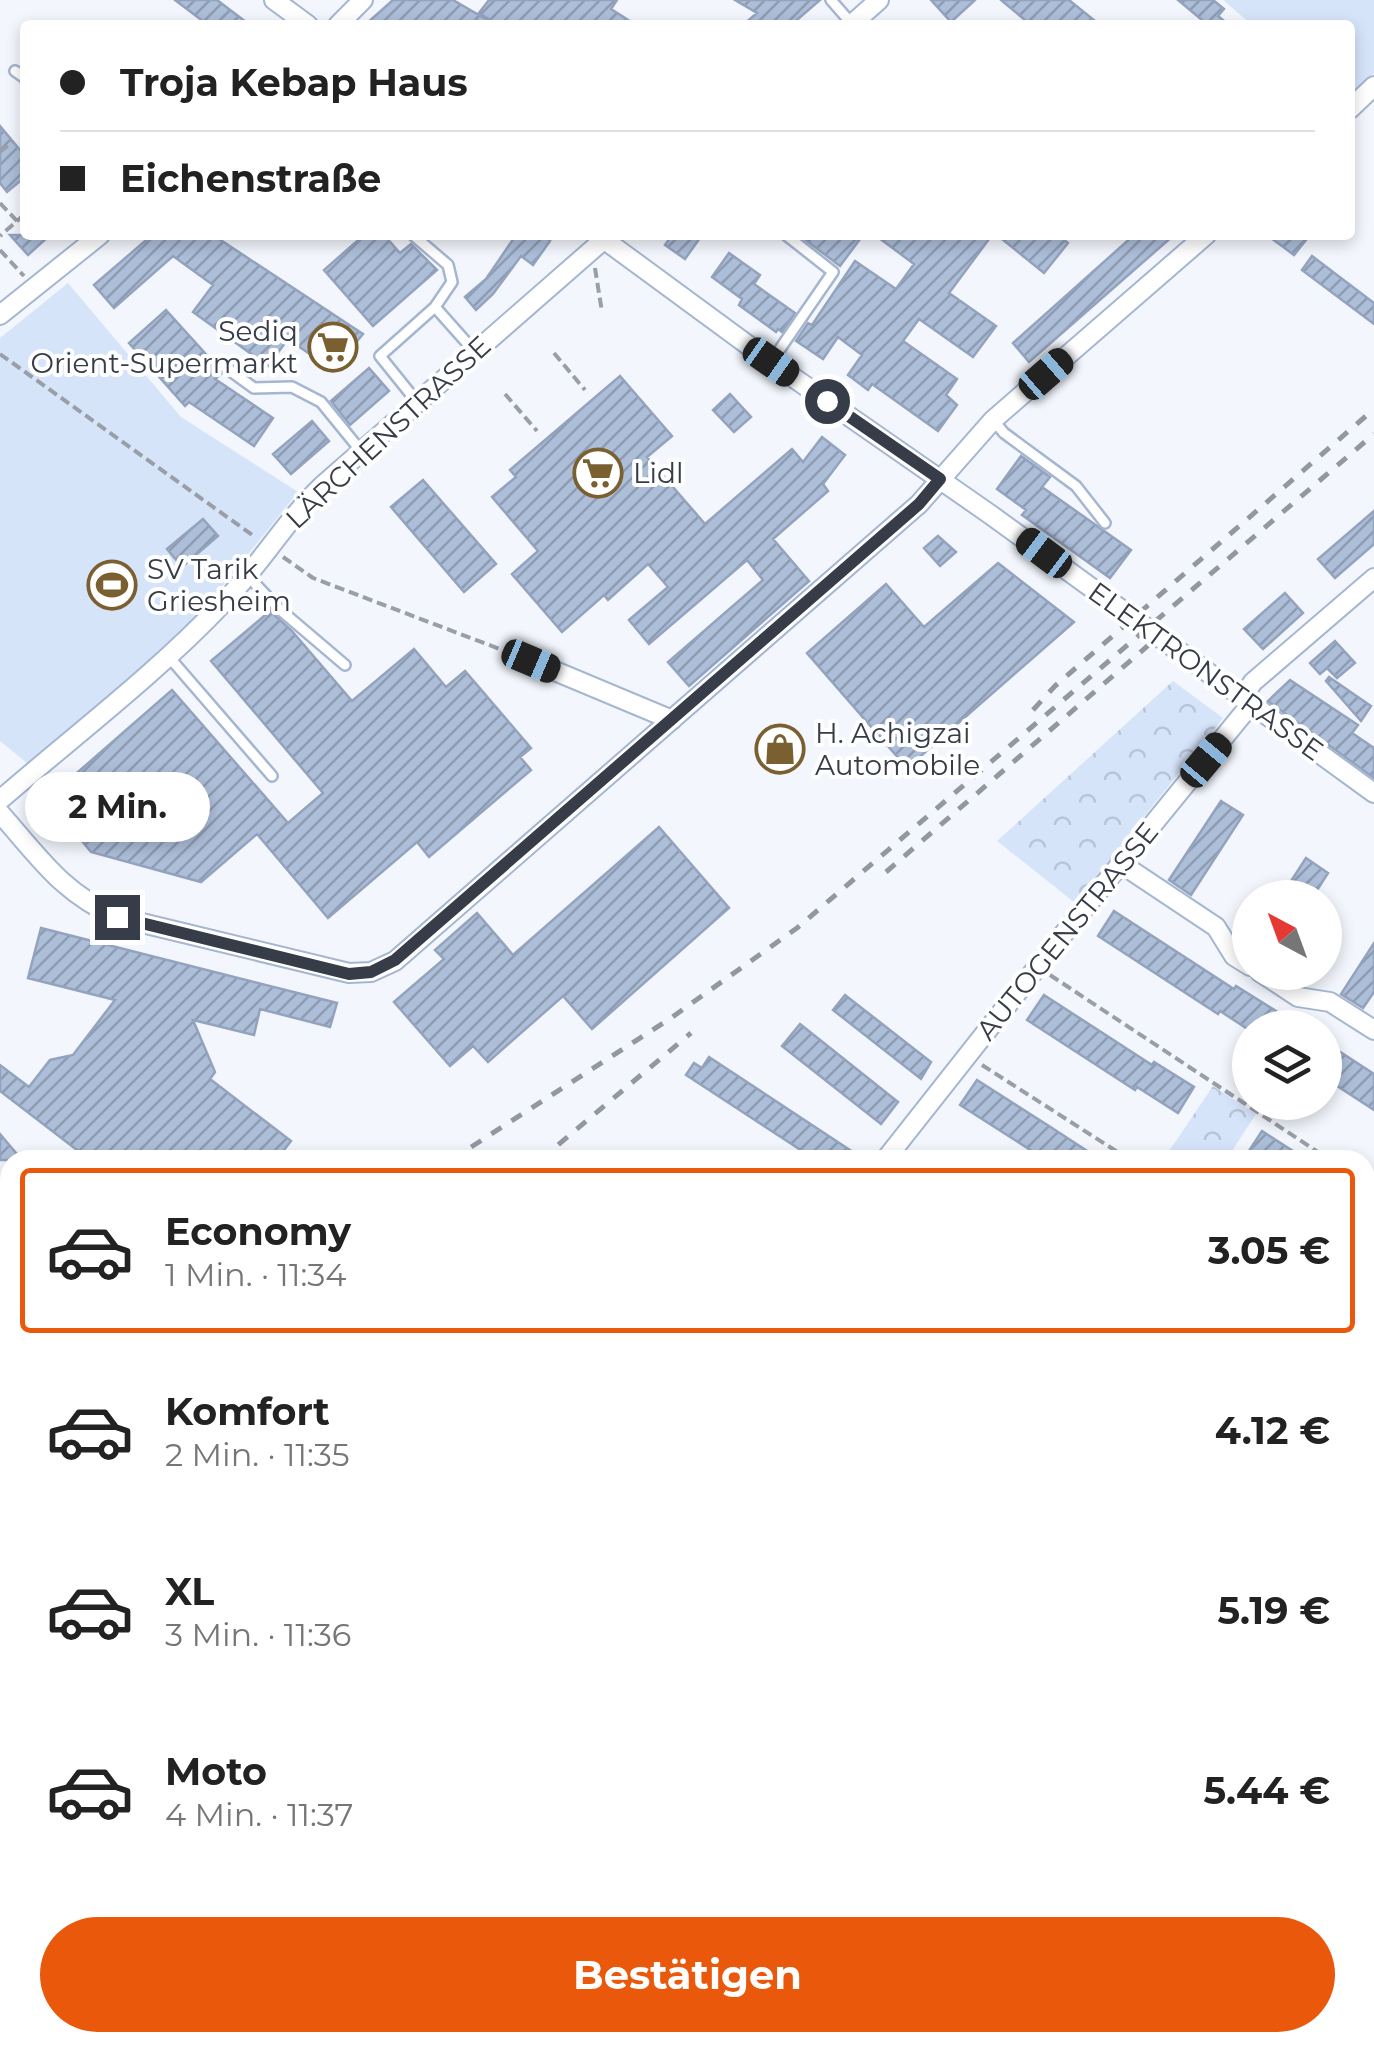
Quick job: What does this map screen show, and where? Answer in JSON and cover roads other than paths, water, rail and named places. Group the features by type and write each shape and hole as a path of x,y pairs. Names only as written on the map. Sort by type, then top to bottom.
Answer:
{"street":[{"path":"274,0 301,20"},
{"path":"343,20 363,0"},
{"path":"856,20 879,0"},
{"path":"1355,104 1374,86"},
{"path":"0,315 94,240"},
{"name":"LÄRCHENSTRASSE","path":"0,800 206,620 307,500 601,240"},
{"name":"ELEKTRONSTRASSE","path":"608,240 771,362 940,479 1374,794"},
{"path":"0,813 66,888 86,904 117,917 349,974 371,972 395,960 919,504 992,420 1200,240"},
{"name":"AUTOGENSTRASSE","path":"893,1150 1246,701 1253,682 1374,578"},
{"path":"531,661 672,720"},
{"path":"1120,863 1216,928 1232,953"},
{"path":"1287,990 1298,997 1330,1002 1374,1030"}],"lane":[{"path":"832,0 848,20"},
{"path":"15,70 20,74"},
{"path":"418,402 380,356 435,307 452,282 448,265 419,240"},
{"path":"771,362 832,272 792,240"},
{"path":"435,307 475,352"},
{"path":"221,364 254,388 292,386 321,402 361,451"},
{"path":"992,420 1076,486 1105,523"},
{"path":"247,574 278,608 345,665"},
{"path":"168,654 272,776"}],"railway":[{"path":"1033,710 1055,686 1374,409"},
{"path":"466,1150 671,1018 797,928 1374,434"},
{"path":"886,872 1166,630"},
{"path":"552,1150 691,1033"}],"place":[{"name":"Sediq Orient-Supermarkt","path":"333,347"},
{"name":"Lidl","path":"598,473"},
{"name":"SV Tarik Griesheim","path":"112,585"},
{"name":"H. Achigzai Automobile","path":"780,749"}]}
